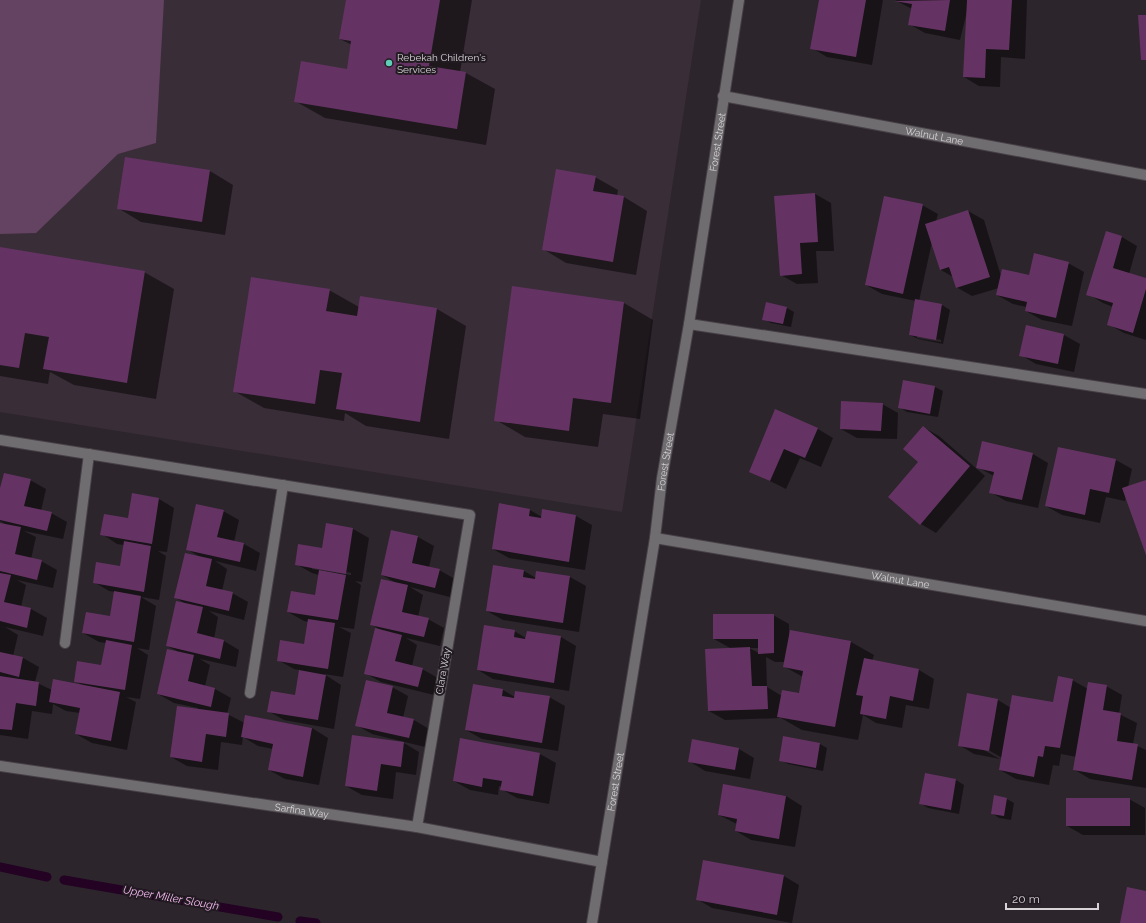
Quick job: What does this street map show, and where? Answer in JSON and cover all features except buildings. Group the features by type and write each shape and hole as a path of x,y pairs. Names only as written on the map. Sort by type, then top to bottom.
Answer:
{"street":[{"name":"Forest Street","path":"592,923 655,538 662,478 689,324 739,0"},
{"name":"Walnut Lane","path":"723,96 1146,175"},
{"path":"689,324 1146,394"},
{"path":"0,440 284,485 250,693"},
{"path":"65,643 89,454"},
{"name":"Clara Way","path":"284,485 470,515 417,827"},
{"name":"Walnut Lane","path":"655,538 1146,621"},
{"name":"Sarfina Way","path":"0,766 417,827 602,862"}],"shaded area":[{"path":"0,0 701,0 622,512 0,412"},
{"path":"0,0 164,0 156,143 118,154 36,233 0,234"}],"waterway":[{"name":"Upper Miller Slough","path":"0,867 47,877"},
{"name":"Upper Miller Slough","path":"64,880 278,917"},
{"name":"Upper Miller Slough","path":"300,921 316,923"}],"place":[{"name":"Rebekah Children's Services","path":"389,63"}]}
